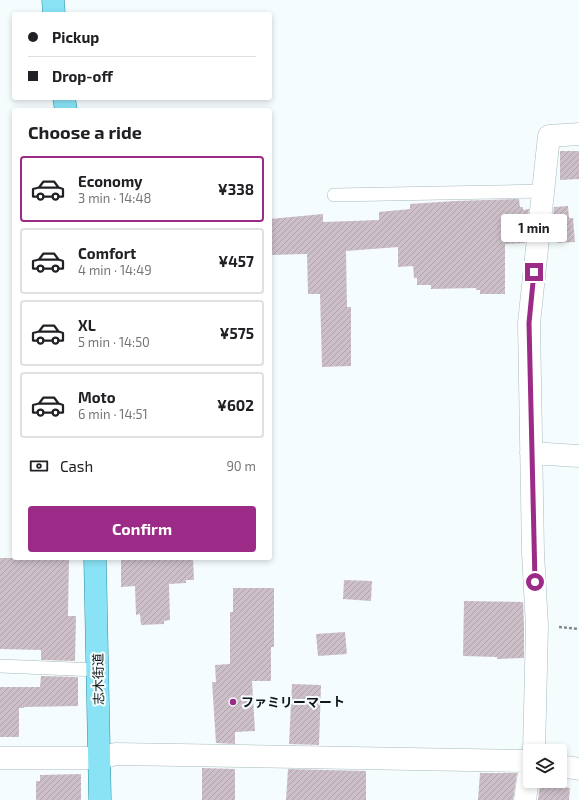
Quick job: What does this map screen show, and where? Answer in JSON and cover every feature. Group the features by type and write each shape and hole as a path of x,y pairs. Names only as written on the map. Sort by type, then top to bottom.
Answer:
{"main road":[{"path":"53,0 54,12"},
{"name":"志木街道","path":"95,560 100,800"}],"street":[{"path":"534,744 537,626 533,553 529,323 549,136 579,134"},
{"path":"531,453 579,456"},
{"path":"0,758 99,758 116,754 523,762"},
{"path":"567,767 579,769"},
{"path":"525,800 527,788"}],"lane":[{"path":"334,196 543,191"},
{"path":"0,666 98,670"}],"building":[{"path":"560,151 579,151 579,179 560,180"},
{"path":"519,199 520,207 523,207 523,210 529,209 525,243 505,244 505,294 480,294 480,290 476,290 476,288 431,289 431,285 417,285 417,278 414,278 413,266 398,267 398,247 346,251 347,307 351,307 351,366 322,367 320,294 308,294 307,254 272,255 272,219 323,214 323,222 379,220 379,212 410,209 410,204"},
{"path":"568,206 569,218 573,218 575,242 550,242 554,207"},
{"path":"0,558 12,558 12,560 69,560 68,616 76,616 75,661 41,660 41,650 0,649"},
{"path":"121,560 193,560 194,580 186,580 186,583 169,584 170,620 164,621 164,624 141,625 140,614 136,615 135,586 121,587"},
{"path":"344,580 372,581 371,601 343,599"},
{"path":"233,588 274,588 274,647 271,647 271,681 252,681 255,731 235,732 235,744 216,743 212,682 216,682 215,665 230,664 230,612 233,612"},
{"path":"464,601 523,602 524,658 497,659 497,657 463,656"},
{"path":"345,632 347,654 318,656 316,634"},
{"path":"41,676 78,677 78,706 19,708 19,737 0,737 0,687 40,687"},
{"path":"292,684 321,685 319,745 289,744"},
{"path":"202,768 235,769 235,800 202,800"},
{"path":"288,769 366,771 366,800 286,800"},
{"path":"480,773 517,773 513,800 478,800"},
{"path":"81,774 81,800 36,800 36,781 40,781 40,775"},
{"path":"540,788 570,788 569,800 538,800"}],"place":[{"name":"ファミリーマート","path":"233,702"}],"route":[{"path":"534,272 529,323 533,553 535,582"}]}
